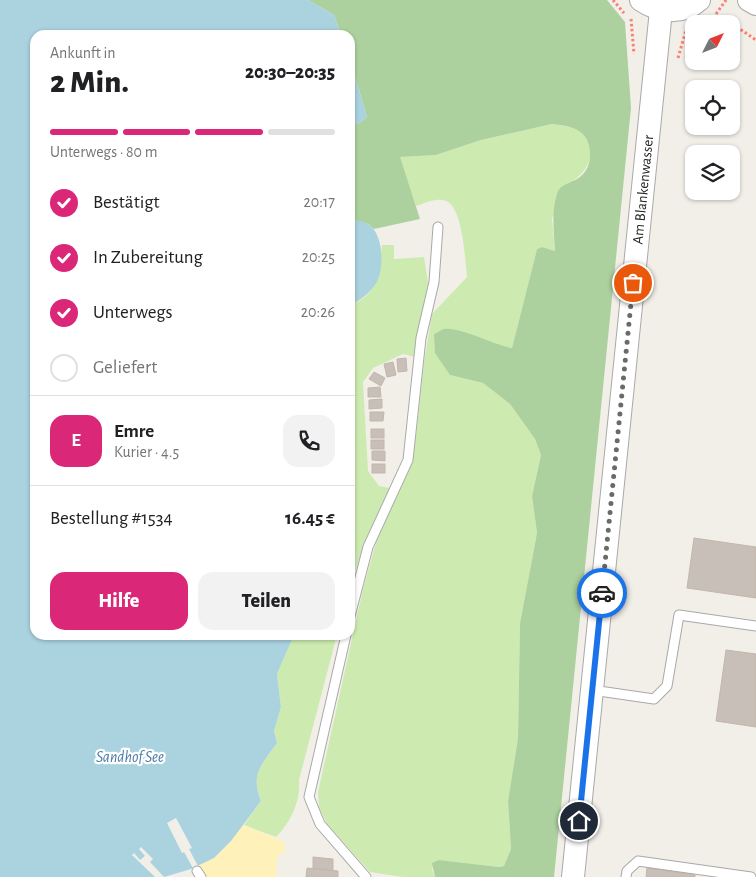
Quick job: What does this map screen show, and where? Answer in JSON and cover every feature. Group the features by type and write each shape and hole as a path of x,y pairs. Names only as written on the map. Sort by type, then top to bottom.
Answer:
{"street":[{"path":"641,0 661,10 680,10 699,0"},
{"path":"749,0 756,4"},
{"name":"Am Blankenwasser","path":"573,877 661,10"}],"lane":[{"path":"355,597 368,547 408,460 421,338 434,282 438,227"},
{"path":"592,690 654,699 668,686 678,615 756,626"},
{"path":"345,640 309,797 320,824 366,877"},
{"path":"626,877 627,871 638,861 752,877"}],"path":[{"path":"740,28 756,40"}],"green space":[{"path":"308,0 607,0 625,22 631,108 554,877 435,877 432,863 439,860 499,867 504,866 511,849 508,801 518,738 520,623 537,533 532,496 541,455 535,439 510,404 483,383 450,375 435,353 434,334 444,329 458,330 512,348 537,249 542,247 555,251 553,215 557,194 564,185 585,172 588,167 590,148 588,141 580,131 567,126 552,124 481,140 436,155 400,157 420,219 374,229 368,224 355,220 355,122 358,124 367,117 355,76 355,30 339,30 334,15"},
{"path":"552,124 568,127 583,133 589,139 591,154 585,170 572,182 564,185 552,219 555,251 542,247 537,249 512,348 495,345 467,333 450,375 483,383 510,404 535,439 541,455 532,496 537,533 520,623 518,738 508,801 511,849 504,866 439,860 432,869 435,877 403,877 370,872 327,824 319,807 318,792 352,640 355,640 355,625 363,589 379,532 408,471 416,437 424,362 432,314 467,277 460,223 452,205 446,201 438,200 416,206 399,157 436,155 481,140"},
{"path":"382,245 394,245 394,259 424,257 428,283 415,357 403,354 373,368 363,382 368,471 379,486 390,488 355,572 355,303 367,295 372,288 376,281"},
{"path":"292,640 336,640 299,780 297,803 286,825 276,837 244,825 261,801 258,792 257,776 262,763 277,743 274,731 281,707 277,674"}],"sand":[{"path":"244,825 285,842 284,854 278,854 276,877 205,877 202,869 200,870 198,866 214,858"}],"water":[{"name":"Sandhof See","path":"0,0 308,0 334,15 339,30 30,30 30,640 292,640 277,674 281,707 274,731 277,743 262,763 257,776 258,792 261,801 231,841 214,858 191,869 164,877 0,877"},
{"path":"355,76 367,117 358,124 355,122"},
{"path":"355,220 365,223 374,229 380,242 381,250 380,273 374,287 355,302"}],"pier":[{"path":"176,818 192,848 189,849 199,868 194,870 184,852 182,853 167,823"},
{"path":"141,847 153,859 150,862 164,877 155,877 132,855 134,853 140,860 145,856 139,849"}],"building":[{"path":"406,358 407,371 398,372 397,359"},
{"path":"393,362 396,375 387,377 384,364"},
{"path":"374,372 385,378 381,386 369,379"},
{"path":"380,387 381,397 368,397 368,388"},
{"path":"382,399 382,408 369,409 369,400"},
{"path":"370,412 384,412 383,421 370,421"},
{"path":"371,429 384,429 384,438 371,438"},
{"path":"371,440 384,440 384,449 371,449"},
{"path":"372,451 385,451 385,461 372,460"},
{"path":"372,464 385,464 385,473 372,473"},
{"path":"694,538 756,547 756,598 687,588"},
{"path":"726,650 756,654 756,727 716,721"},
{"path":"313,857 333,859 333,871 313,869"},
{"path":"307,868 338,871 338,877 306,877"},
{"path":"647,868 695,875 695,877 646,877"}],"way so far":[{"path":"602,593 633,283"}],"route":[{"path":"579,821 602,593"}]}
